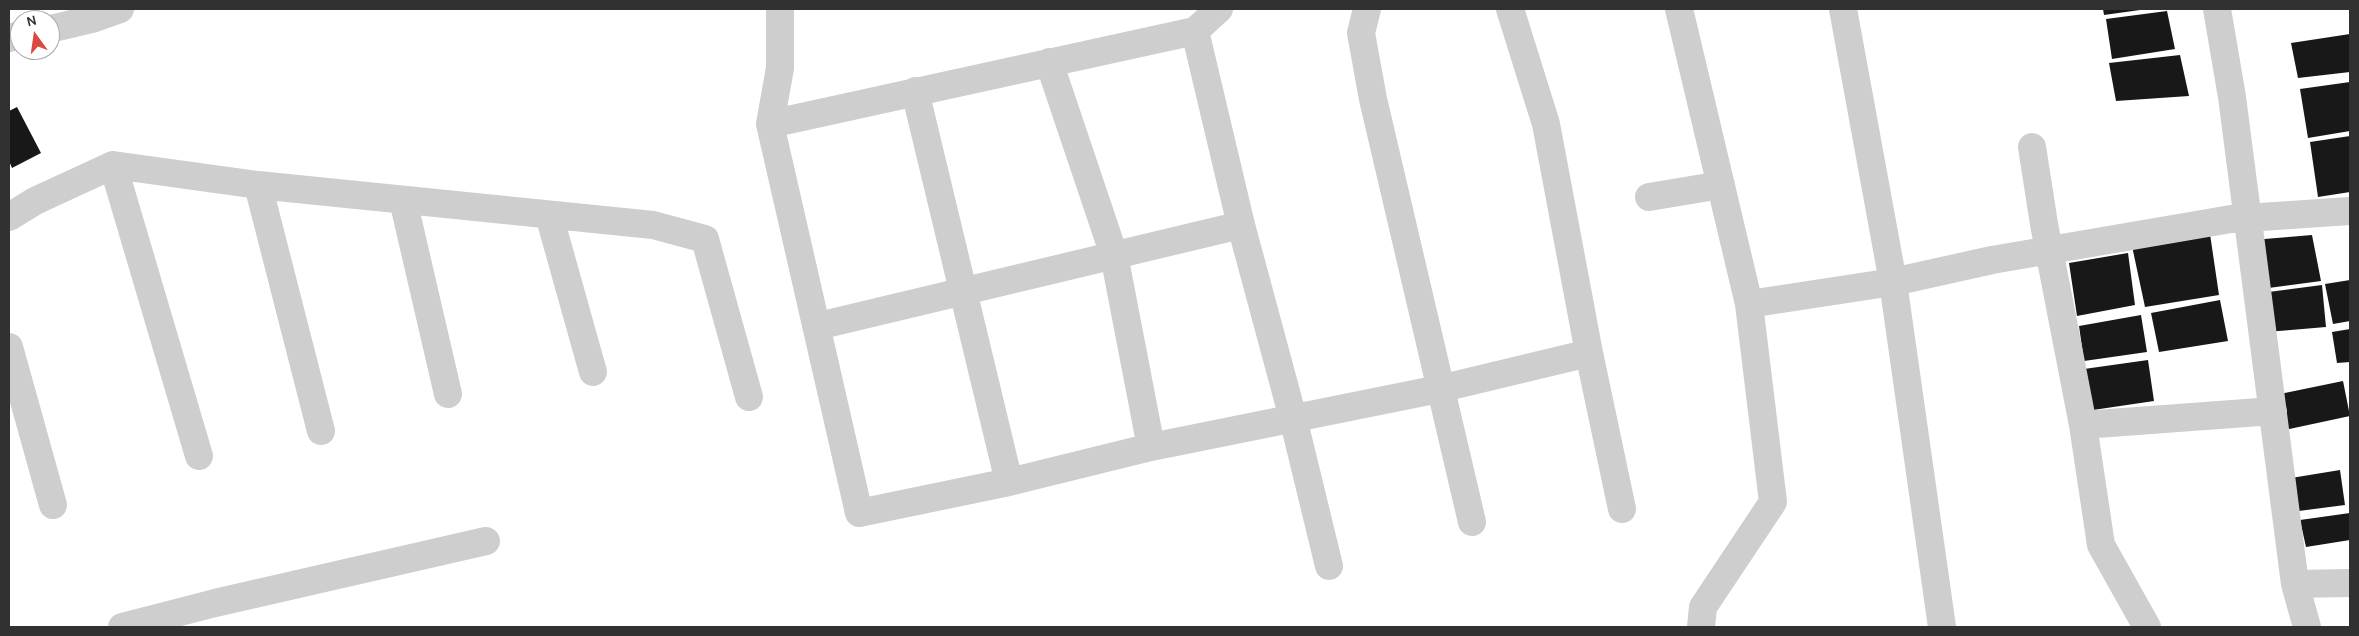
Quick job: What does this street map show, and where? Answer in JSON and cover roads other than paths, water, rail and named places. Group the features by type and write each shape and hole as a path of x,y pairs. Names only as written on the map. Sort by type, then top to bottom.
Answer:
{"street":[{"path":"60,25 91,14 120,9"},
{"path":"780,9 780,68 770,124 818,326 859,513 1009,482 1151,447 1440,389 1589,353"},
{"path":"770,124 1195,31 1219,9"},
{"path":"1367,9 1361,32 1372,99 1472,522"},
{"path":"1510,9 1546,124 1589,353 1622,509"},
{"path":"1678,9 1749,304 1773,502 1703,607 1701,627"},
{"path":"1843,9 1893,282 1942,627"},
{"path":"2217,9 2248,218 2295,584 2308,627"},
{"path":"1195,31 1241,225 1293,418 1329,566"},
{"path":"1050,62 1114,254 1151,447"},
{"path":"915,91 1009,482"},
{"path":"2032,147 2049,251 2083,425 2101,545 2147,627"},
{"path":"113,164 199,456"},
{"path":"9,217 34,201 113,164 258,185 653,226 705,239 749,397"},
{"path":"258,185 321,431"},
{"path":"1650,197 1721,185"},
{"path":"403,200 448,394"},
{"path":"1749,304 1893,282 1992,260 2248,218 2350,211"},
{"path":"549,214 594,372"},
{"path":"818,326 1241,225"},
{"path":"9,347 53,505"},
{"path":"2083,425 2273,411"},
{"path":"122,627 215,602 486,541"},
{"path":"2295,584 2350,583"}]}
